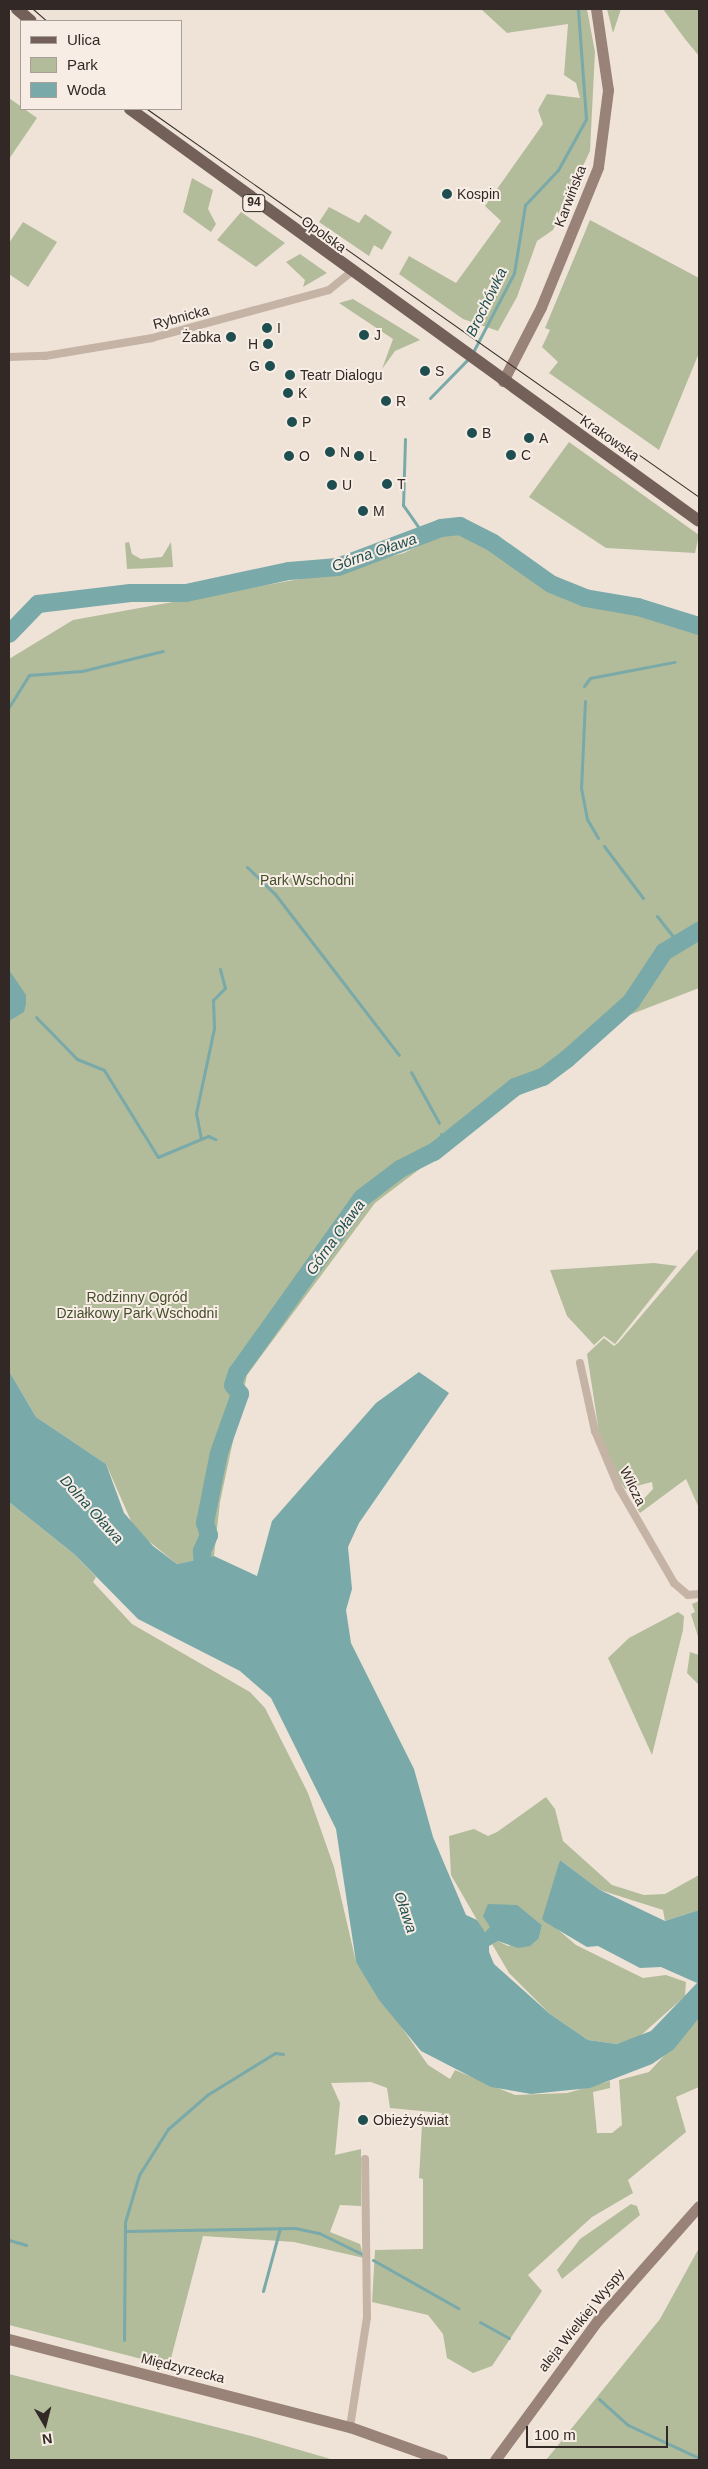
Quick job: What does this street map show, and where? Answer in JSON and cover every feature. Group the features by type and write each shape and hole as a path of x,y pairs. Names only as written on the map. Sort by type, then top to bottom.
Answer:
{"main road":[{"path":"17,9 30,20"},
{"name":"Opolska","path":"131,110 503,381"},
{"name":"Krakowska","path":"503,381 699,521"}],"street":[{"name":"Karwińska","path":"503,381 524,346 598,167 608,90 596,9"},
{"name":"Rybnicka","path":"9,357 45,356 152,338 329,290 351,272"},
{"name":"Wilcza","path":"580,1363 595,1431 619,1488 674,1583 688,1595 699,1594"},
{"path":"350,2427 367,2317 366,2160"},
{"name":"aleja Wielkiej Wyspy","path":"496,2458 598,2320 699,2206"},
{"name":"Międzyrzecka","path":"9,2339 350,2427 442,2460"}],"green space":[{"path":"481,9 587,9 595,52 590,151 553,230 537,241 517,297 498,331 463,319 399,274 409,256 456,283 501,221 485,206 543,124 538,110 547,94 580,98 576,83 564,75 568,24 507,33"},
{"path":"607,9 621,9 613,33"},
{"path":"663,9 699,9 699,56 685,39"},
{"path":"9,98 20,106 20,110 26,110 37,118 9,159"},
{"path":"192,178 213,190 208,209 216,224 211,232 183,212"},
{"path":"329,207 359,223 365,214 392,232 382,250 374,245 369,256 319,222"},
{"path":"241,212 285,243 256,267 217,240"},
{"path":"590,220 699,278 699,353 659,450 549,373 558,362 542,347 550,330 545,328"},
{"path":"23,222 57,242 28,287 9,274 9,243"},
{"path":"300,254 327,273 303,287 305,280 286,262"},
{"path":"353,299 420,340 395,351 382,369 393,339 339,303"},
{"path":"569,442 699,535 695,553 606,548 529,497"},
{"name":"Park Wschodni","path":"445,533 468,535 556,595 627,610 699,634 699,988 619,1019 570,1066 513,1098 375,1203 247,1375 220,1502 214,1556 177,1564 135,1530 106,1464 36,1417 9,1371 9,659 73,620 322,575 404,553"},
{"path":"129,542 132,554 141,559 162,557 171,542 173,567 127,569 125,543"},
{"path":"699,1248 699,1508 686,1479 640,1513 636,1507 653,1489 652,1482 625,1489 620,1481 599,1432 587,1354 604,1338 614,1346 618,1343"},
{"path":"654,1263 677,1266 615,1344 604,1336 594,1345 567,1316 550,1270"},
{"path":"9,1502 74,1554 96,1577 93,1582 132,1624 250,1692 265,1708 308,1793 334,1867 356,1962 428,2065 450,2079 455,2070 515,2095 567,2093 610,2081 610,2088 593,2092 597,2133 612,2133 622,2125 619,2080 649,2072 699,2018 699,2087 676,2097 686,2132 628,2180 633,2193 592,2217 528,2275 542,2291 492,2366 473,2373 447,2358 443,2334 428,2315 372,2302 375,2250 423,2249 423,2179 419,2178 422,2125 437,2125 442,2113 390,2108 387,2088 371,2082 331,2083 340,2103 335,2155 361,2149 361,2206 340,2205 330,2232 360,2244 364,2258 294,2242 203,2236 169,2366 9,2325"},
{"path":"699,1601 699,1640 691,1614 695,1612 692,1604"},
{"path":"678,1612 684,1616 683,1630 652,1755 608,1658 629,1638"},
{"path":"690,1652 699,1655 699,1685 687,1673"},
{"path":"546,1797 555,1809 563,1841 612,1885 644,1895 665,1894 699,1875 699,1910 665,1921 663,1910 600,1890 560,1860 548,1921 576,1945 643,1978 666,1975 686,1982 685,1996 639,2037 617,2044 588,2040 550,2014 509,1973 492,1944 498,1941 508,1946 539,1938 542,1925 528,1914 484,1932 451,1875 449,1836 474,1829 488,1836 497,1832"},
{"path":"631,2204 637,2206 640,2215 562,2279 557,2270 580,2239"},
{"path":"699,2248 699,2460 546,2460 660,2319"},
{"path":"9,2374 255,2437 334,2460 9,2460"}],"water":[{"path":"9,970 26,995 26,1004 24,1012 9,1021"},
{"path":"9,1371 36,1417 106,1464 124,1513 153,1546 177,1564 214,1556 257,1576 272,1521 376,1403 419,1372 449,1393 359,1523 348,1547 352,1589 346,1610 351,1643 414,1769 433,1837 466,1915 477,1920 485,1932 490,1927 483,1916 488,1904 517,1905 542,1925 539,1938 530,1946 518,1948 498,1941 489,1946 489,1952 494,1964 550,2014 588,2040 617,2044 651,2031 697,1983 661,1967 640,1968 598,1946 587,1947 545,1922 542,1919 560,1860 600,1890 665,1921 699,1910 699,2018 674,2049 652,2064 590,2088 531,2094 491,2087 421,2051 379,2000 356,1962 336,1829 271,1698 240,1671 138,1619 74,1554 9,1502"}],"waterway":[{"name":"Brochówka","path":"472,354 514,273 525,205 558,170 586,119 578,9"},
{"name":"Brochówka","path":"430,398 468,359"},
{"name":"Brochówka","path":"405,439 403,505 424,535"},
{"name":"Górna Oława","path":"9,634 38,604 130,593 186,593 289,571 338,567 441,528 460,526 493,543 551,584 585,598 638,607 699,626"},
{"path":"9,707 29,675 82,671 163,651"},
{"path":"584,686 590,678 674,662"},
{"path":"585,701 581,788 587,819 598,838"},
{"path":"604,846 643,898"},
{"path":"247,867 275,894 399,1055"},
{"path":"657,916 677,942"},
{"name":"Górna Oława","path":"204,1582 202,1551 209,1535 205,1523 219,1453 240,1394 233,1385 237,1373 362,1198 400,1169 434,1152 515,1087 543,1077 567,1059 631,1002 664,952 699,931"},
{"path":"201,1139 196,1113 214,1028 213,1000 225,988 220,969"},
{"path":"36,1017 77,1059 104,1070 158,1157 208,1136 215,1139"},
{"path":"411,1072 439,1123"},
{"path":"441,1134 445,1143"},
{"path":"124,2340 125,2222 139,2175 168,2129 207,2095 275,2053 283,2054"},
{"path":"263,2291 280,2228"},
{"path":"125,2231 295,2228 319,2233 364,2255"},
{"path":"9,2240 26,2245"},
{"path":"373,2260 458,2308"},
{"path":"480,2322 509,2338"},
{"path":"599,2399 628,2425 699,2458"}],"tram line":[{"path":"33,9 46,20"},
{"path":"148,110 699,497"}],"place":[{"name":"Kospin","path":"447,194"},
{"name":"I","path":"267,328"},
{"name":"J","path":"364,335"},
{"name":"Żabka","path":"231,337"},
{"name":"H","path":"268,344"},
{"name":"G","path":"270,366"},
{"name":"S","path":"425,371"},
{"name":"Teatr Dialogu","path":"290,375"},
{"name":"K","path":"288,393"},
{"name":"R","path":"386,401"},
{"name":"P","path":"292,422"},
{"name":"B","path":"472,433"},
{"name":"A","path":"529,438"},
{"name":"N","path":"330,452"},
{"name":"C","path":"511,455"},
{"name":"O","path":"289,456"},
{"name":"L","path":"359,456"},
{"name":"T","path":"387,484"},
{"name":"U","path":"332,485"},
{"name":"M","path":"363,511"},
{"name":"Obieżyświat","path":"363,2120"}],"park label":[{"name":"Rodzinny Ogród Działkowy Park Wschodni","path":"137,1305"}],"water label":[{"name":"Dolna Oława","path":"92,1509"},
{"name":"Oława","path":"406,1912"}]}
